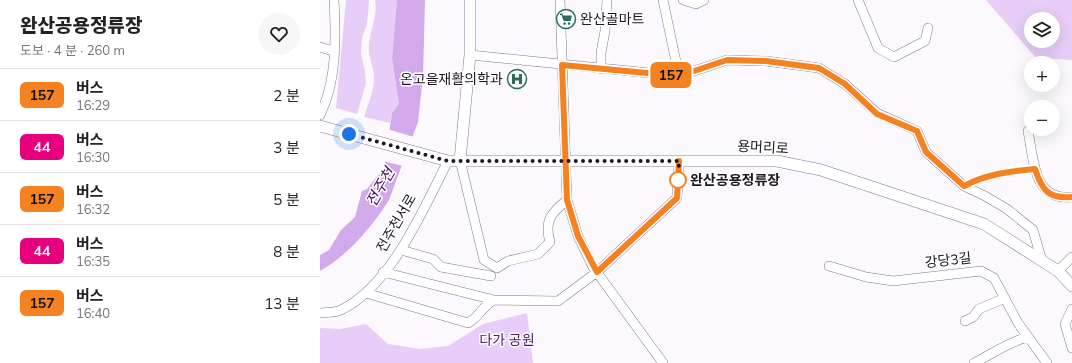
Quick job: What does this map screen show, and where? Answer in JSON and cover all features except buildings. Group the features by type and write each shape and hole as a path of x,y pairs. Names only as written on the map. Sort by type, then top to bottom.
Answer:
{"street":[{"path":"320,115 330,89 333,51 334,0"},
{"path":"470,0 470,55 460,160 484,260 497,268 508,261 538,254 550,242 546,230 552,212 567,200"},
{"path":"560,0 567,200 578,236 597,272 662,363"},
{"path":"601,69 601,53 605,31 607,0"},
{"path":"663,0 679,76"},
{"path":"683,0 696,4 704,0"},
{"path":"858,0 878,48 894,57 925,40 928,28"},
{"path":"320,47 333,51"},
{"path":"470,55 679,76 727,60 766,61 819,68 845,84 877,114 917,131 926,152 964,186 1007,209 1033,230 1042,261"},
{"name":"용머리로","path":"325,128 448,161 777,161 821,170 984,224 1058,271 1072,286"},
{"path":"1029,136 1035,169 1041,184 1048,192 1056,197 1072,197"},
{"name":"전주천서로","path":"320,313 340,311 366,293 401,250 448,161"},
{"path":"383,272 494,300 558,301 597,272 677,198 679,161"},
{"path":"401,250 433,259 441,267 491,276"},
{"path":"1058,271 1072,257"},
{"name":"강당3길","path":"829,266 866,277 893,281 981,271 994,278 1028,337 1047,363"},
{"path":"366,293 468,323 475,320 485,305 494,300"},
{"path":"965,320 973,318 980,309 1005,298"},
{"path":"1072,309 1065,324 1072,348"},
{"path":"974,363 998,351 1015,340 1028,337"}],"lane":[{"path":"964,186 976,180 1013,171 1035,169"}],"green space":[{"path":"346,0 369,0 367,24 362,38 361,54 366,83 357,114 336,108"},
{"path":"375,0 397,0 392,58 399,104 392,113 390,123 364,117 371,96 374,80 369,49 375,17"},
{"path":"986,0 1072,0 1072,60 1060,59 1060,56 1034,56 1027,48 1060,48 1060,12 1024,12 1024,44"},
{"name":"다가 공원","path":"527,313 533,363 320,363 320,328 340,329 366,324 388,344 420,349 448,346 483,324"}],"water":[{"name":"전주천","path":"397,0 425,0 423,76 418,122 389,200 359,240 340,257 320,271 320,255 329,250 341,230 355,217 362,191 367,189 384,168 392,113 399,104 392,58"}],"pier":[{"path":"387,129 414,137 403,166 383,161"}],"bus line":[{"name":"157","path":"679,161 677,198 597,272 578,236 567,200 562,65 679,76 690,71 727,60 766,61 819,68 845,84 877,114 917,131 926,152 964,186 976,180 1013,171 1035,169 1041,184 1048,192 1056,197 1072,197"}],"place":[{"name":"완산골마트","path":"566,19"},
{"name":"온고을재활의학과","path":"517,79"},
{"name":"완산공용정류장","path":"678,180"}],"route":[{"path":"349,134 448,161 679,161 678,186 678,180"}]}
